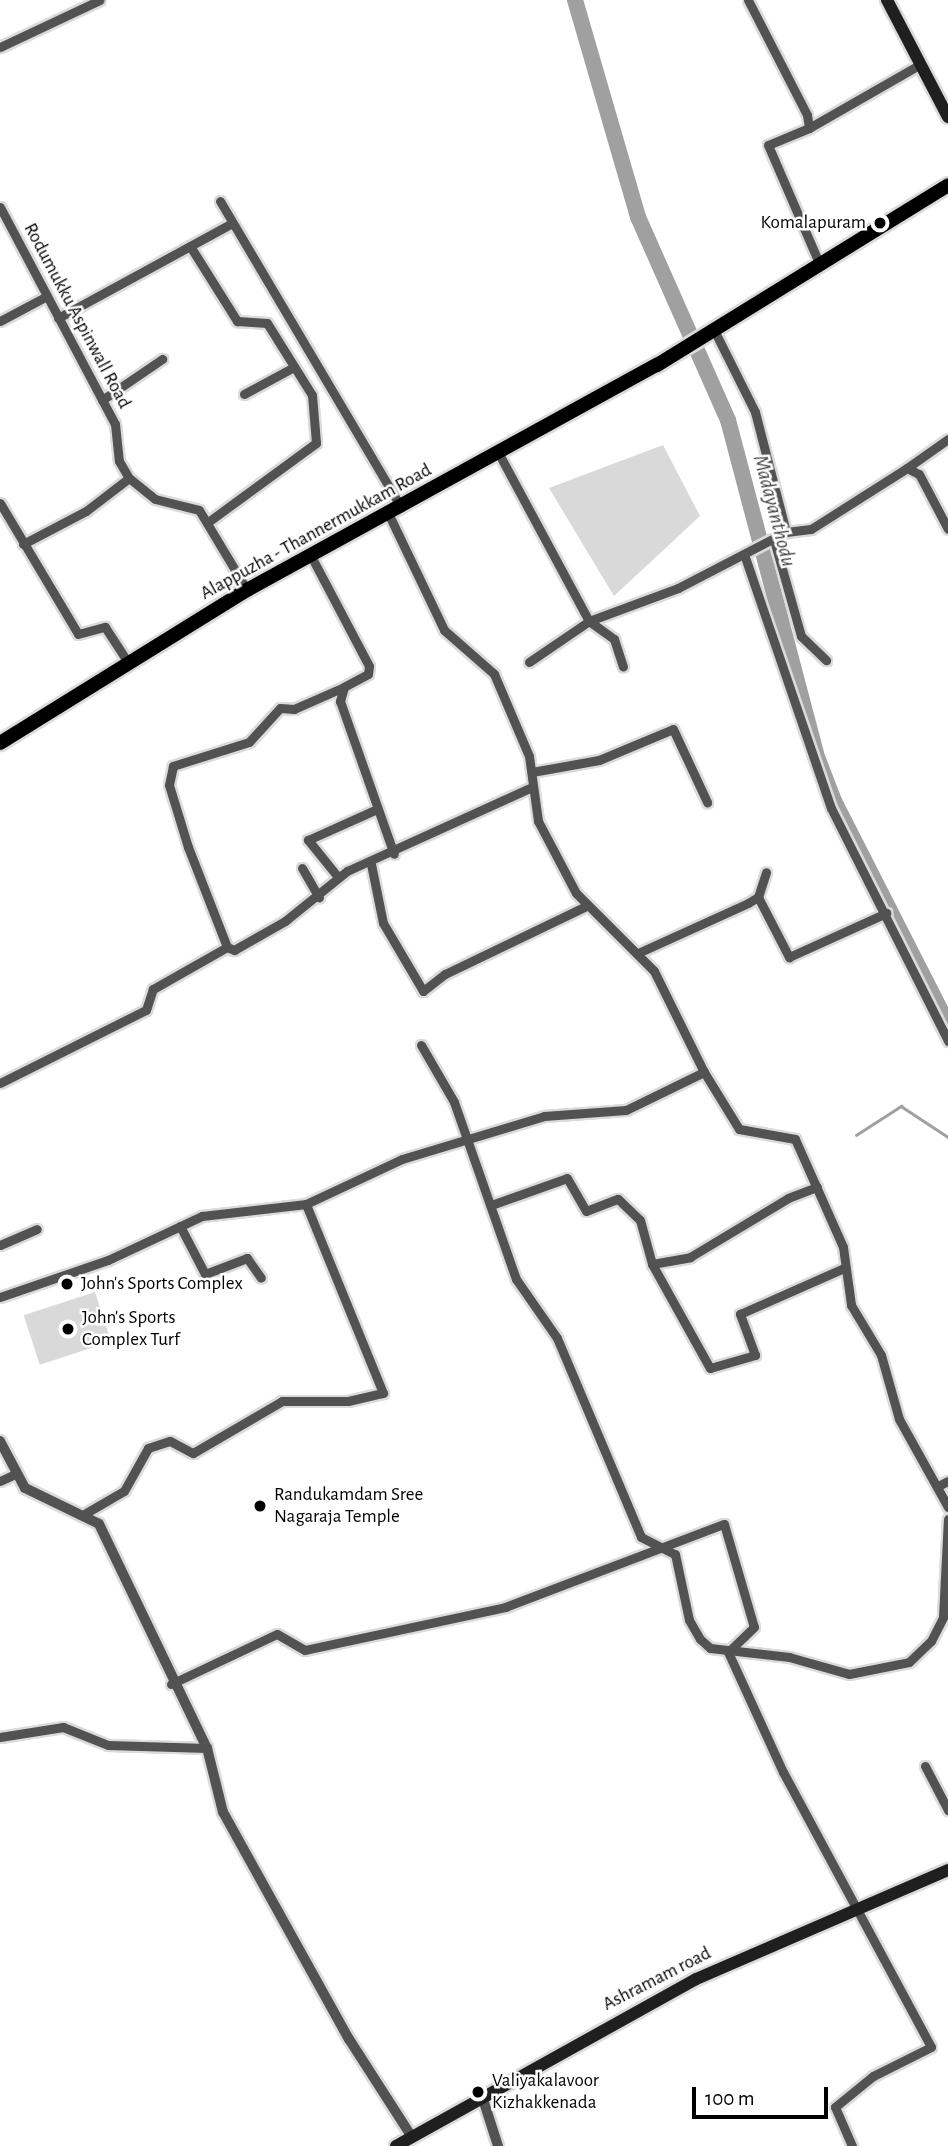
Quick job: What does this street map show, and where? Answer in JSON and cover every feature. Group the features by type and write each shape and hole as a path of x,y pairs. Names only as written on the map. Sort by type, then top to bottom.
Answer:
{"main road":[{"path":"887,0 948,117"},
{"path":"710,330 948,185"},
{"name":"Alappuzha - Thannermukkam Road","path":"0,743 247,590 657,365 710,330"},
{"name":"Ashramam road","path":"396,2146 410,2134 481,2093 696,1979 948,1870"}],"street":[{"path":"0,47 100,0"},
{"path":"748,0 809,128"},
{"path":"819,263 768,145 809,128 919,65"},
{"path":"220,201 395,511 444,630 494,674 532,772 530,788 538,821 586,906 654,971 704,1072 739,1129 795,1139 817,1188 844,1268 851,1305 881,1355 899,1419 948,1507"},
{"name":"Rodumukku Aspinwall Road","path":"0,207 102,400 129,478"},
{"path":"58,318 232,223"},
{"path":"190,246 237,321 267,323 312,395 316,443 208,522"},
{"path":"0,321 47,296"},
{"path":"710,330 755,412 786,532"},
{"path":"102,400 162,359"},
{"path":"244,394 294,367"},
{"path":"529,662 589,621 745,557 786,532 811,529 948,439"},
{"path":"498,452 589,621 614,639 623,667"},
{"path":"907,468 919,474 948,529"},
{"path":"23,544 86,511 129,478 155,499 200,510 247,590"},
{"path":"0,503 78,634 105,627 128,664"},
{"path":"770,542 801,636 826,660"},
{"path":"311,556 369,666 368,674 294,709 279,708 249,742 173,766 169,785 188,847 227,947 234,950 319,897 338,877 394,854 530,788"},
{"path":"745,557 831,808 948,1041"},
{"path":"344,687 340,701 394,854"},
{"path":"532,772 599,760 673,729 707,803"},
{"path":"338,877 309,840 377,810"},
{"path":"371,864 383,923 423,991 445,974 586,906"},
{"path":"302,869 319,897"},
{"path":"766,872 758,897 789,957 886,913"},
{"path":"638,953 758,897"},
{"path":"0,1083 146,1010 153,989 227,947"},
{"path":"421,1045 468,1138 494,1204 516,1279 557,1338 641,1537 651,1547 675,1554 689,1620 710,1648 789,1657 849,1674 909,1662 931,1642 943,1617 948,1519"},
{"path":"0,1297 78,1272 180,1226 241,1206 306,1204 468,1138 544,1116 626,1110 704,1072"},
{"path":"494,1204 567,1178 586,1210 618,1199 640,1220 652,1264 710,1368 755,1355 740,1314 844,1268"},
{"path":"652,1264 690,1256 788,1198 817,1188"},
{"path":"86,1513 124,1491 148,1448 170,1441 193,1453 282,1401 348,1401 383,1393 306,1204"},
{"path":"180,1226 205,1274 247,1258 261,1278"},
{"path":"0,1245 37,1229"},
{"path":"0,1441 15,1475 39,1498 86,1513 107,1537 171,1684 206,1748 223,1812 349,2039 410,2134"},
{"path":"0,1481 15,1475"},
{"path":"938,1486 948,1481"},
{"path":"171,1684 277,1634 305,1650 505,1607 651,1547 724,1524 754,1627 728,1652"},
{"path":"728,1652 855,1910 931,2047 873,2076 835,2107 852,2146"},
{"path":"0,1737 63,1727 108,1745 206,1748"},
{"path":"925,1766 948,1810"},
{"path":"481,2093 498,2146"}],"shaded area":[{"path":"663,445 700,516 614,596 549,488"},
{"name":"John's Sports Complex Turf","path":"95,1292 111,1341 40,1365 24,1315"}],"waterway":[{"name":"Madayanthodu","path":"575,0 638,217 728,420 816,754 834,801 948,1025"},
{"path":"856,1135 901,1106 948,1137"}],"place":[{"name":"Komalapuram","path":"880,223"},
{"name":"John's Sports Complex","path":"67,1284"},
{"name":"John's Sports Complex Turf","path":"68,1329"},
{"name":"Randukamdam Sree Nagaraja Temple","path":"260,1506"},
{"name":"Valiyakalavoor Kizhakkenada","path":"478,2092"}]}
